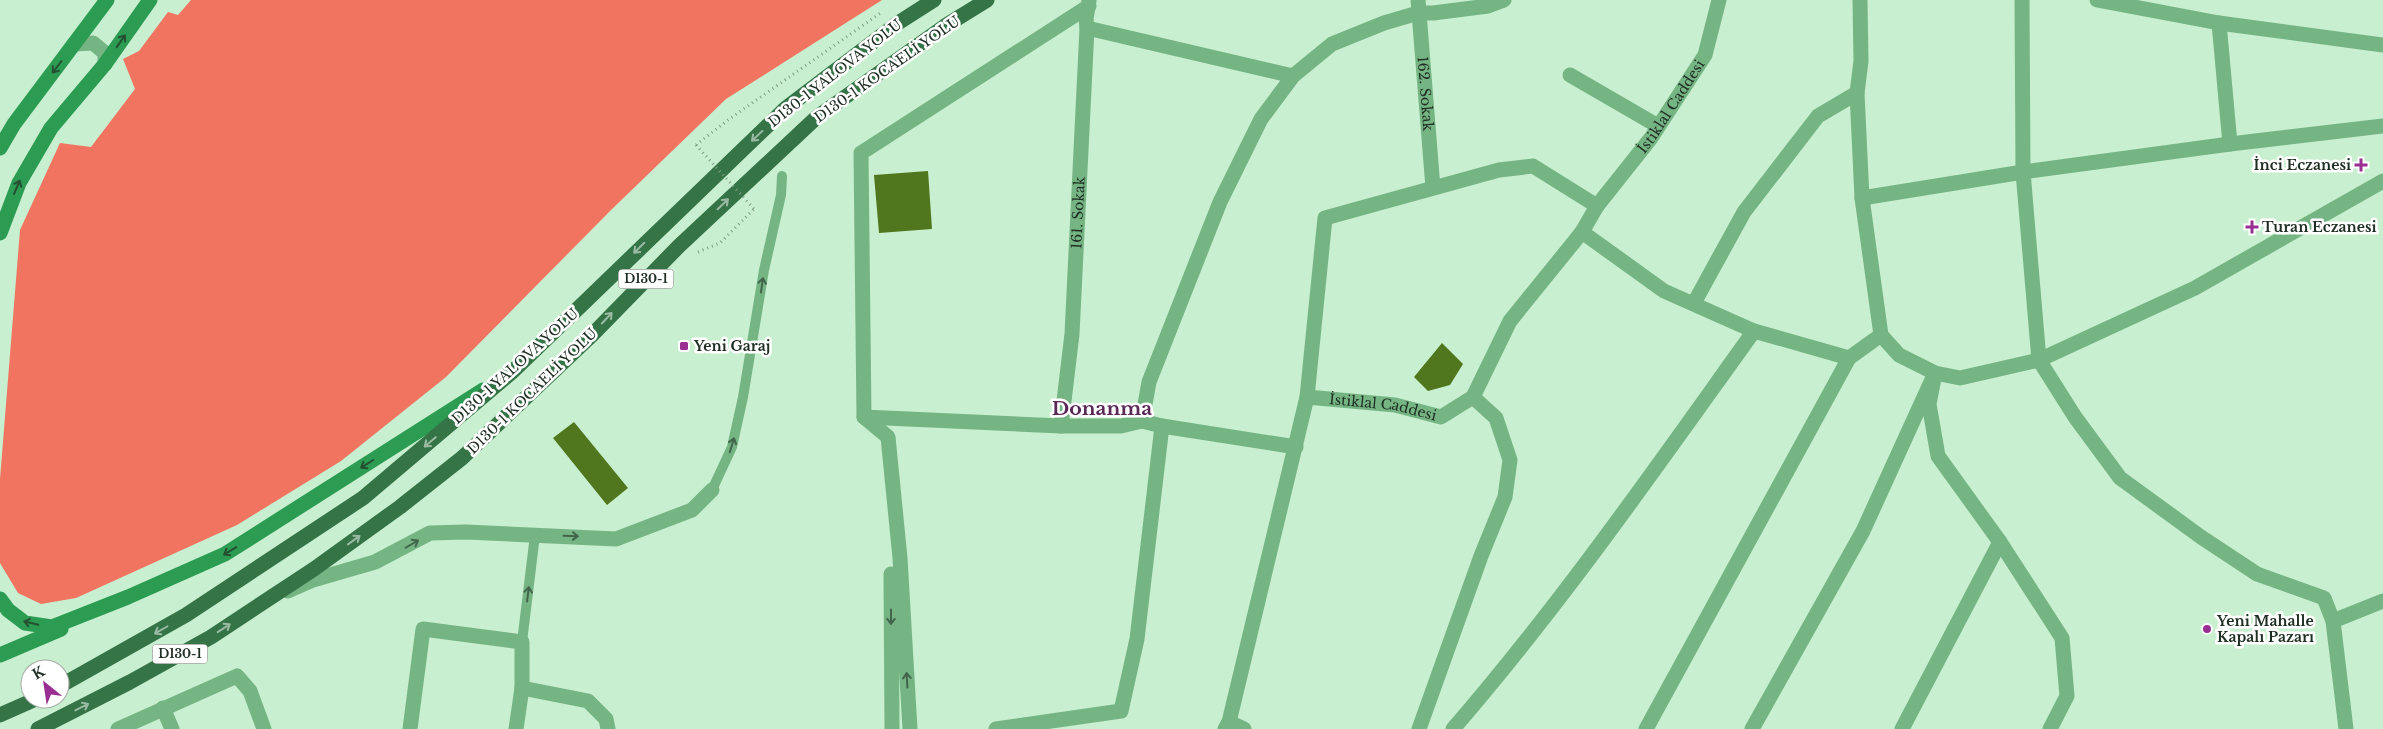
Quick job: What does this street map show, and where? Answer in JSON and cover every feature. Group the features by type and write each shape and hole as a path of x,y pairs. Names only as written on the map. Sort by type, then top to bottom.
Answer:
{"highway":[{"name":"D130-1 YALOVA YOLU","path":"70,680 186,615 363,498 512,372 786,108 898,23 934,0"},
{"name":"D130-1 KOCAELİ YOLU","path":"38,729 138,678 211,637 314,569 400,507 462,458 594,334 686,240 817,117 986,0"},
{"path":"0,715 20,706"}],"main road":[{"path":"0,148 14,124 107,0"},
{"path":"0,233 19,183 51,128 105,64 150,0"},
{"path":"0,599 8,610 25,623 52,627 128,597 225,554 512,372"},
{"path":"0,655 82,620 128,597"}],"street":[{"path":"1142,421 1149,382 1220,202 1260,119 1293,76 1332,44 1384,23 1418,6 1433,14 1488,6 1504,0"},
{"name":"İstiklal Caddesi","path":"1307,397 1395,405 1441,417 1473,397 1510,321 1582,232 1597,206 1658,126 1706,55 1719,0"},
{"path":"1860,0 1861,61 1857,93 1862,198 1881,335 1899,354 1934,373 1960,378 2039,360 2195,288 2383,181"},
{"path":"2022,0 2023,172 2039,360 2075,417 2120,478 2201,538 2257,574 2324,598 2333,621 2346,729"},
{"path":"2097,0 2219,23 2383,45"},
{"path":"892,729 891,559 884,477 879,432 864,417 861,153 1089,3"},
{"name":"161. Sokak","path":"1061,426 1072,334 1088,28 1086,19 1089,3"},
{"name":"162. Sokak","path":"1418,6 1433,188"},
{"path":"2219,23 2230,144"},
{"path":"1088,28 1293,76"},
{"path":"74,44 93,43 104,53 105,64"},
{"path":"1570,75 1658,126"},
{"path":"1694,303 1744,212 1818,116 1857,93"},
{"path":"1862,198 2023,172 2230,144 2383,126"},
{"path":"1244,729 1227,726 1307,397 1325,218 1499,170 1533,166 1597,206"},
{"path":"1582,232 1664,291 1754,331 1849,358"},
{"path":"1454,729 1497,679 1599,548 1754,331"},
{"path":"1646,729 1849,358 1881,335"},
{"path":"1934,373 1929,404 1938,456 2000,542 2062,638 2066,696 2050,729"},
{"path":"1752,729 1863,531 1934,373"},
{"path":"1418,729 1481,556 1505,497 1510,460 1496,418 1473,397"},
{"path":"864,417 1061,426 1121,426 1142,421 1162,426 1296,447"},
{"path":"864,417 888,437 900,558 910,729"},
{"path":"996,729 1121,711 1137,639 1162,426"},
{"path":"269,599 313,580 375,562 430,533 466,532 616,539 692,510 712,490"},
{"path":"1902,729 2000,542"},
{"path":"2333,621 2383,601"},
{"path":"410,729 423,629 522,642 522,688 516,729"},
{"path":"118,729 237,676 250,691 264,729"},
{"path":"522,688 588,701 606,718 608,729"},
{"path":"164,708 172,729"}],"lane":[{"path":"712,490 732,448 743,396 764,270 781,195 782,176"},
{"path":"522,642 535,535"}],"path":[{"path":"720,243 754,210 696,145 728,120 882,11"}],"shaded area":[{"path":"191,0 882,0 726,99 611,210 446,377 341,461 237,525 76,598 41,604 18,593 0,563 0,479 20,230 60,143 91,147 135,89 123,59 139,51 168,12 178,15"}],"building":[{"path":"928,171 932,229 879,233 874,175"},
{"path":"1442,343 1463,364 1450,385 1428,391 1414,377"},
{"path":"574,422 628,488 607,505 553,438"}],"place":[{"name":"İnci Eczanesi","path":"2361,165"},
{"name":"Turan Eczanesi","path":"2252,227"},
{"name":"Yeni Garaj","path":"684,346"},
{"name":"Yeni Mahalle Kapalı Pazarı","path":"2207,629"}],"district":[{"name":"Donanma","path":"1102,408"}]}
